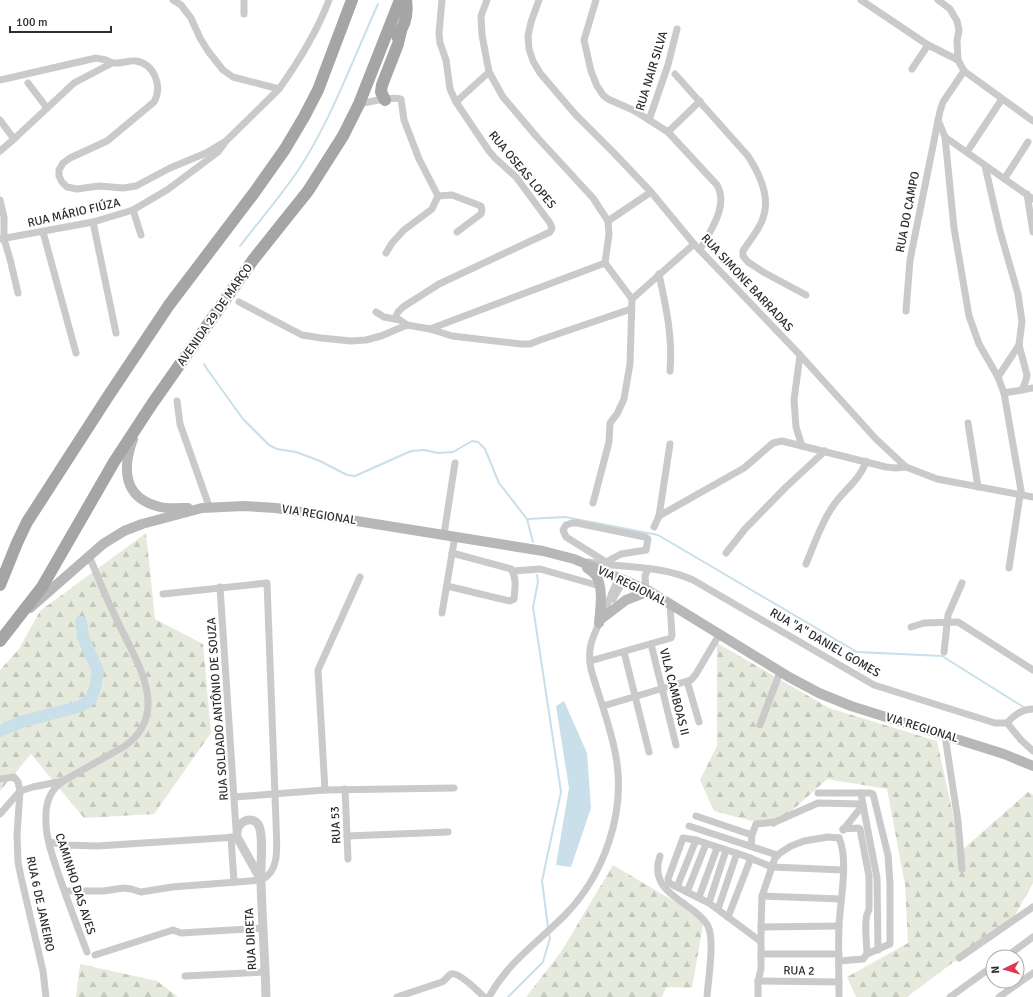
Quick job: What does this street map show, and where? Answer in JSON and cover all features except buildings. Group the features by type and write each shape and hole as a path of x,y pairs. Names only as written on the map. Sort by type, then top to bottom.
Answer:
{"main road":[{"name":"AVENIDA 29 DE MARÇO","path":"14,623 42,587 114,462 137,426 253,260 308,191 343,136 359,104 400,0"},
{"path":"385,100 381,92 382,85 398,44 406,15 406,0"},
{"path":"0,585 27,522 107,398 169,305 254,193 289,142 318,90 351,2"},
{"path":"377,58 401,31"},
{"name":"VIA REGIONAL","path":"137,426 129,449 126,470 128,480 133,491 140,498 150,503 161,507 244,506 276,508 543,551 576,560 647,591 780,672 835,700 1004,754 1033,766"},
{"name":"VIA REGIONAL","path":"0,641 14,623 104,544 124,531 142,524 205,507"},
{"path":"576,560 597,577 601,594 601,618"},
{"path":"601,618 626,600 647,591"}],"street":[{"path":"173,0 181,5 191,18 208,51 223,70 233,77 279,89"},
{"path":"244,0 244,14"},
{"path":"0,151 74,83 112,63 134,61 143,63 154,74 158,87 158,95 154,102 107,141 70,158 59,170 61,181 67,187 77,189 98,186 123,188 136,186 170,168 206,153 226,141 279,89 315,33 329,0"},
{"name":"RUA OSEAS LOPES","path":"395,318 404,306 439,284 550,232 551,230 550,223 528,192 516,177 489,151 456,102 450,89 446,60 440,43 439,33 442,0"},
{"path":"487,0 481,16 482,35 489,72 503,97 536,136 593,198 608,221 609,234 605,263 632,299"},
{"name":"RUA SIMONE BARRADAS","path":"539,0 530,22 528,36 529,49 540,73 575,114 651,192 694,244 800,355 876,439 906,467 937,479 1033,497"},
{"path":"596,0 584,40 591,71 597,86 603,95 608,99 635,111 668,132 717,185 722,197 722,204 700,250"},
{"path":"861,0 928,45 958,60"},
{"path":"938,0 950,8 957,20 959,30 957,41 958,60 964,71 1033,120"},
{"name":"RUA NAIR SILVA","path":"649,120 668,65 677,29"},
{"path":"912,69 928,45"},
{"path":"0,80 96,58 112,63"},
{"name":"RUA DO CAMPO","path":"906,311 910,260 938,119 943,102 964,71"},
{"path":"456,102 489,72"},
{"name":"RUA NAIR SILVA","path":"675,74 748,156 757,170 762,184 765,208 763,219 742,253 744,259 765,273 806,295"},
{"path":"28,83 47,108"},
{"path":"359,104 398,98 401,99 404,120 419,159 438,196"},
{"path":"967,152 1002,99"},
{"path":"668,132 700,101"},
{"path":"938,119 945,137 954,228 970,316 979,344 998,377 1004,393 1021,495 1009,568"},
{"path":"0,120 14,139"},
{"path":"945,137 1030,196 1033,232"},
{"name":"RUA MÁRIO FIÚZA","path":"2,239 92,222 133,210 167,190 198,167 218,152 226,141"},
{"path":"1005,178 1028,142"},
{"path":"986,166 1000,231 1018,294 1022,321 1019,345 1026,375 1026,380 1022,390"},
{"path":"608,221 651,192"},
{"path":"438,196 452,196 480,206 482,210 481,214 457,232"},
{"path":"386,253 392,243 404,230 432,208 438,196"},
{"path":"0,200 4,217 2,239 10,259 18,292"},
{"path":"133,210 141,235"},
{"path":"92,222 116,333"},
{"path":"43,232 76,353"},
{"path":"593,503 609,442 610,424 617,414 624,398 630,364 632,299 694,244"},
{"path":"430,329 605,263"},
{"path":"660,274 669,324 671,357 670,371"},
{"path":"239,302 302,335 321,338 366,340 382,336 407,325"},
{"path":"376,312 384,317 395,318 407,325 430,329 452,336 530,344 631,309"},
{"path":"998,377 1019,345"},
{"path":"800,355 794,400 796,427 802,446"},
{"path":"1004,393 1033,388"},
{"path":"177,401 180,424 205,507"},
{"path":"968,423 978,487"},
{"path":"659,516 744,468 773,443 782,441 886,467 906,467"},
{"path":"654,528 659,516 670,444"},
{"path":"726,553 745,529 786,487 825,451"},
{"path":"806,564 827,516 834,505 859,475 866,462"},
{"path":"444,534 455,463"},
{"path":"577,523 645,536 648,539 646,550 621,554 606,563 566,537 563,530 566,525 577,523"},
{"path":"442,613 455,536"},
{"path":"452,552 508,568 513,571 540,568 600,586"},
{"path":"0,814 20,791 63,781 125,746 134,740 141,732 145,723 147,712 146,683 89,556"},
{"name":"RUA \"A\" DANIEL GOMES","path":"576,560 666,570 681,574 874,685 995,723 1007,723"},
{"path":"647,591 645,576 648,569"},
{"path":"447,586 510,601 514,599 516,585 513,571"},
{"path":"325,790 318,670 360,577"},
{"path":"489,997 501,977 511,965 557,923 575,904 589,884 606,850 614,820 618,772 613,742 590,661 591,642 609,598 621,579"},
{"path":"65,891 96,891 124,888 140,892 172,887 261,880 270,875 275,860 276,822 267,583 163,594"},
{"path":"944,652 948,615 962,583"},
{"name":"RUA SOLDADO ANTÔNIO DE SOUZA","path":"220,587 235,797 234,882"},
{"path":"590,661 671,638 670,605"},
{"path":"911,628 924,623 958,622 1033,670"},
{"path":"602,706 689,680 696,674 719,635"},
{"name":"VILA CAMBOAS II","path":"651,644 676,745"},
{"path":"624,652 649,752"},
{"path":"760,725 780,672"},
{"path":"689,680 699,722"},
{"path":"1031,709 1018,713 1007,723 1033,752"},
{"path":"945,736 958,821 962,869"},
{"path":"0,780 14,777 18,782 20,791"},
{"name":"CAMINHO DAS AVES","path":"63,781 55,787 48,799 46,823 49,842 87,952"},
{"path":"235,797 345,789 454,788"},
{"name":"RUA 53","path":"345,789 348,859"},
{"name":"RUA 6 DE JANEIRO","path":"20,791 17,834 18,862 43,971 46,997"},
{"path":"761,954 859,960 866,957 867,954 889,945 890,884 888,855 874,795 870,793 818,793"},
{"path":"861,793 877,878 878,950"},
{"path":"751,845 752,835 756,824 775,822 816,803 863,805"},
{"path":"839,838 844,829 863,805"},
{"path":"696,816 752,835"},
{"name":"RUA DIRETA","path":"261,880 235,834 241,822 249,820 257,823 259,827 266,997"},
{"path":"689,826 749,846 751,845 777,855"},
{"path":"844,829 860,829 869,876 869,910 867,912 866,920 867,954"},
{"path":"347,836 448,832"},
{"path":"49,842 65,845 97,846 235,834"},
{"path":"758,997 758,982 761,973 760,941 762,896 777,855 791,846 804,841 828,836 839,838"},
{"path":"760,941 718,909 699,897 669,883 668,879 682,839 685,837 696,840 717,848 737,853 772,867 843,870"},
{"path":"838,997 839,926 843,870 842,844 839,838"},
{"path":"677,887 696,840"},
{"path":"688,892 706,844"},
{"path":"699,897 717,848"},
{"path":"708,903 726,850"},
{"path":"718,909 737,853"},
{"path":"660,856 657,864 657,871 662,885 668,892 701,916 708,927 711,941 707,997"},
{"path":"728,917 750,858"},
{"path":"762,896 841,898"},
{"path":"960,958 1033,907"},
{"path":"761,927 839,926"},
{"path":"95,955 170,930 175,930 181,933 263,928"},
{"path":"1017,949 1033,937"},
{"path":"185,976 265,972"},
{"path":"950,997 985,972"},
{"path":"397,997 445,981 452,973 457,974 484,997"},
{"path":"999,997 1033,973"},
{"name":"RUA 2","path":"758,982 838,982"}],"green space":[{"path":"146,533 155,619 203,644 211,733 154,814 84,818 31,754 0,791 0,670 19,649 40,611"},
{"path":"717,643 829,708 937,741 961,851 1028,792 1033,795 1033,883 1013,919 907,997 856,997 847,977 908,943 905,885 887,789 827,779 774,827 714,811 700,780 717,746"},
{"path":"613,865 704,919 692,988 666,987 662,997 526,997 561,952"},
{"path":"80,964 157,981 178,997 76,997"}],"water":[{"path":"564,701 587,753 591,808 571,867 556,865 569,788 556,706"}],"waterway":[{"path":"240,246 285,189 311,150 342,88 378,4"},
{"path":"204,364 243,419 269,445 277,449 296,452 320,461 347,475 355,476 411,451 424,450 438,453 453,452 472,441 478,442 485,449 499,483 527,519 533,542"},
{"path":"527,519 565,517 658,535 857,652 942,656 1025,708"},
{"path":"537,575 538,582 533,607 561,792 542,881 548,927"},
{"path":"0,731 21,722 81,706 91,699 95,688 98,671 83,637 81,622"},
{"path":"508,997 543,962 550,938 549,934"}]}
